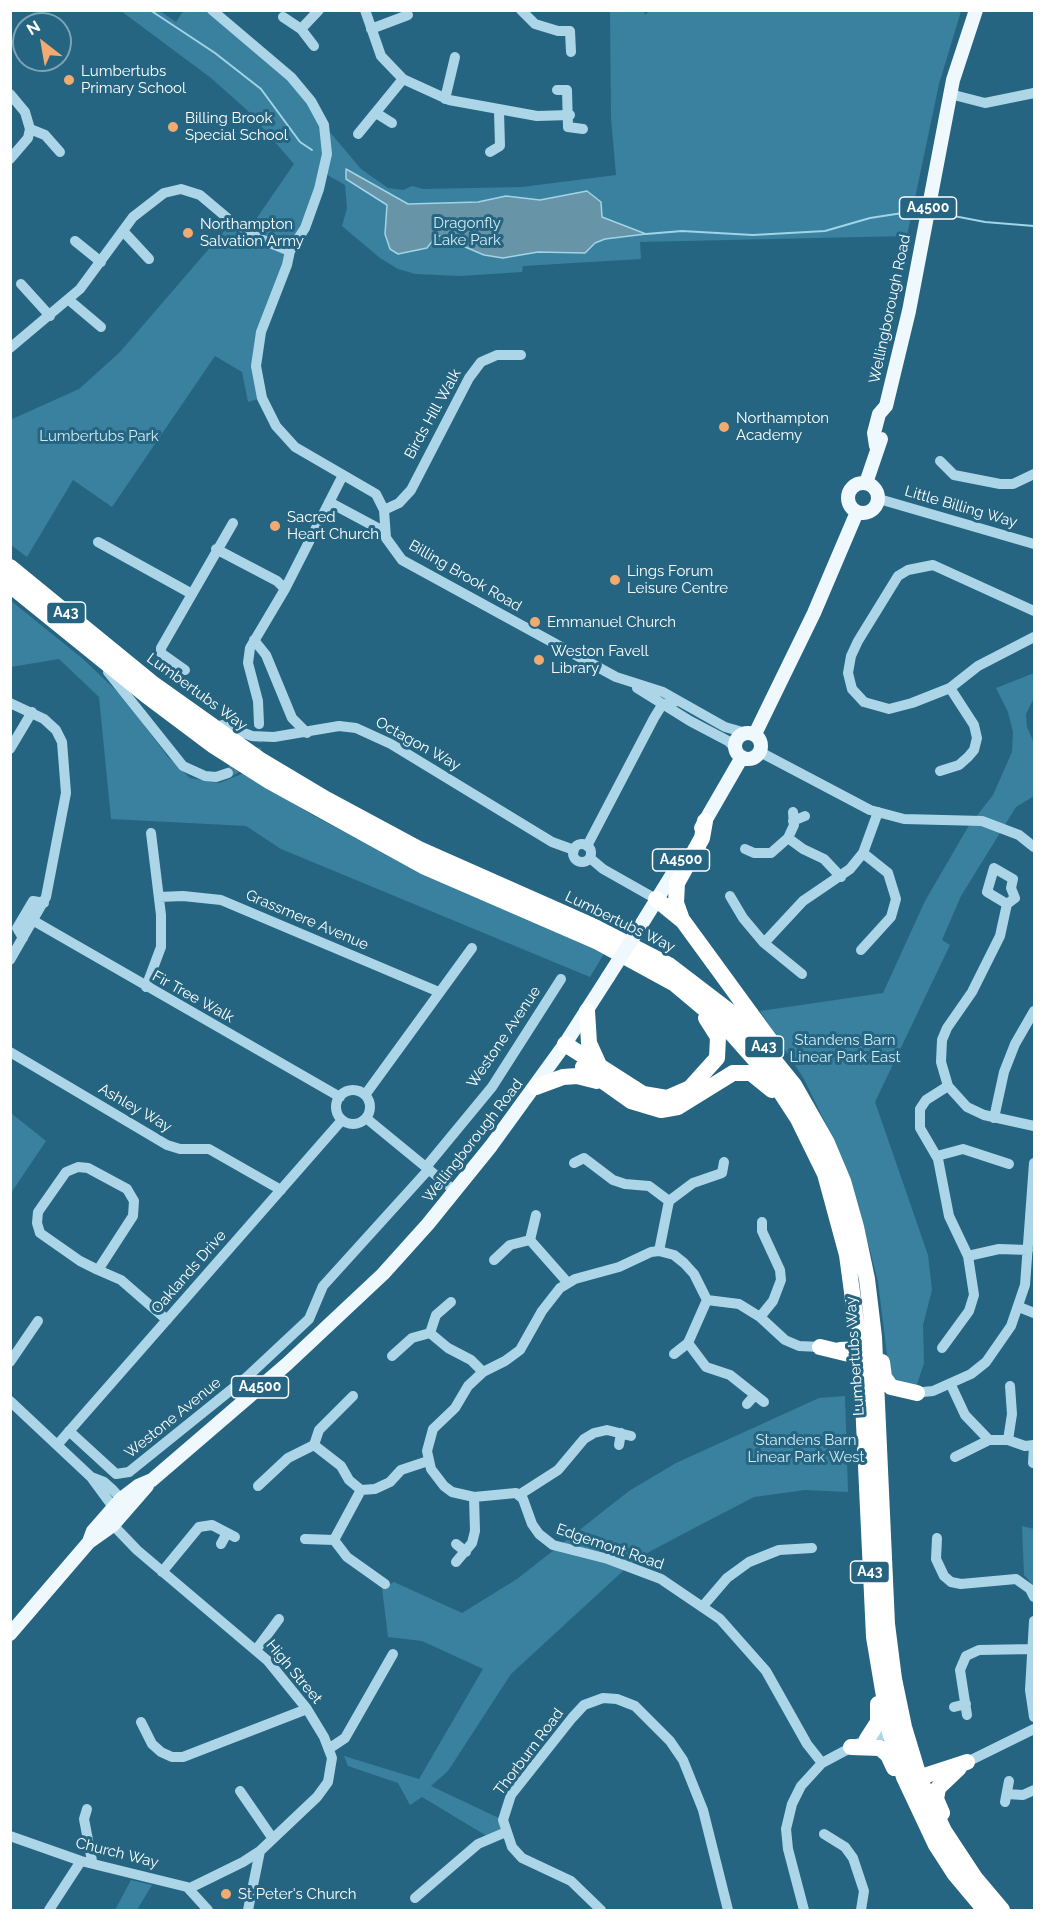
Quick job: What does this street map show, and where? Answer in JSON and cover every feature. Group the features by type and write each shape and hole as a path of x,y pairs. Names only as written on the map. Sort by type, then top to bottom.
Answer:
{"highway":[{"name":"Lumbertubs Way","path":"10,567 144,677 268,765 408,843 593,926 669,964 712,996 756,1038 794,1085 860,1284 877,1392 887,1624 904,1777 936,1845 985,1911"},
{"name":"Lumbertubs Way","path":"10,585 92,653 214,746 324,814 425,867 598,942 656,972 693,998 725,1026 804,1115 843,1181 856,1227 874,1637 898,1734 944,1831 975,1878 1002,1911"},
{"path":"705,821 702,838 675,891 675,903 683,921 791,1072 804,1115"},
{"path":"656,899 683,921"},
{"path":"563,1047 599,1065 643,1094 667,1098 690,1088 717,1058 720,1047 715,1028 656,972"},
{"path":"587,1011 589,1043 599,1065"},
{"path":"563,1047 606,1084 643,1106 661,1110 678,1107 695,1098 725,1075 740,1072 751,1073 761,1079 784,1109 804,1115"},
{"path":"536,1087 550,1080 577,1076 606,1084"},
{"path":"820,1347 840,1350 860,1349 866,1344 867,1336 855,1250 856,1227"},
{"path":"820,1347 839,1341 848,1334 860,1284"},
{"path":"860,1284 877,1310 884,1377 891,1387 917,1393"},
{"path":"840,1350 852,1358 858,1405 865,1433"},
{"path":"867,1511 873,1491 869,1397 877,1392"},
{"path":"880,1482 886,1459 885,1413 894,1402 917,1393"},
{"path":"867,1739 876,1728 879,1715 870,1647 874,1637"},
{"path":"894,1679 921,1760 937,1768 967,1762"},
{"path":"851,1748 874,1746 888,1755 918,1822 936,1845"},
{"path":"967,1762 946,1768 920,1780 916,1789 973,1897"},
{"path":"967,1762 944,1779 938,1788 936,1799 975,1878"}],"main road":[{"name":"Wellingborough Road","path":"866,483 876,446 883,436 887,418 886,406 909,311 950,94 959,57 976,10"},
{"path":"866,483 876,488 879,499 871,511 857,512 849,504 849,494 853,486 866,483"},
{"path":"750,734 761,742 760,752 750,759 739,753 738,738 750,734 814,613 857,512"},
{"name":"Wellingborough Road","path":"89,1542 93,1531 119,1506 144,1492 152,1480 334,1322 383,1274 455,1191 536,1087 587,1011 705,821 739,753"},
{"name":"Wellingborough Road","path":"10,1634 89,1542 113,1525 119,1506"}],"street":[{"path":"212,10 291,77 311,101 324,125 327,154 324,172 304,228 290,251 287,265 261,332 256,366 262,398 276,426 290,442 376,494 384,510"},
{"path":"301,28 319,10"},
{"path":"365,10 381,56 403,79 445,99 499,111 537,116 570,115"},
{"path":"521,10 536,24 558,31 570,31 571,52"},
{"path":"371,29 408,15"},
{"path":"283,17 301,28 314,46"},
{"path":"445,99 455,57"},
{"path":"358,134 403,79"},
{"path":"557,90 567,90 570,115 568,127 583,129"},
{"path":"950,94 997,102 1035,93"},
{"path":"10,94 25,112 30,129 28,138 10,159"},
{"path":"490,152 500,146 499,111"},
{"path":"376,113 392,123"},
{"path":"30,129 45,135 60,152"},
{"path":"10,348 69,300 123,231 148,204 164,193 181,189 200,195 232,222 260,239 290,251"},
{"path":"123,231 149,259"},
{"path":"75,241 101,262"},
{"path":"21,284 50,316"},
{"path":"69,300 101,327"},
{"name":"Birds Hill Walk","path":"384,510 399,503 411,490 469,378 481,363 497,355 521,355"},
{"path":"940,461 954,475 1000,484 1013,484 1035,474"},
{"path":"259,724 258,701 248,663 250,648 285,589 344,475"},
{"name":"Little Billing Way","path":"879,499 1035,544"},
{"path":"329,502 385,532"},
{"name":"Billing Brook Road","path":"384,510 385,532 393,550 402,560 632,684 662,705 728,741 739,753"},
{"path":"185,670 161,653 161,648 232,523"},
{"path":"98,542 192,594"},
{"path":"216,549 277,581 285,589"},
{"path":"1035,611 933,565 908,570 898,576 851,656 848,673 852,689 864,702 889,709 912,703 950,688 978,666 1035,637"},
{"path":"254,640 266,655 292,718 307,733"},
{"path":"92,653 133,700 183,766 193,773 205,776 216,777 228,773"},
{"name":"Billing Brook Road","path":"632,684 663,692 725,727 750,734"},
{"path":"940,771 959,765 968,757 974,750 977,738 974,725 950,688"},
{"path":"587,846 662,705 678,701"},
{"path":"10,703 32,712 49,723 60,738 66,793 44,903 10,960"},
{"path":"10,749 32,712"},
{"name":"Octagon Way","path":"199,717 252,736 282,737 339,726 373,734 380,741 402,750 552,842 574,850"},
{"path":"282,737 288,730 292,718"},
{"path":"760,752 846,799 878,812 904,819 982,821 1013,832 1035,847"},
{"path":"764,943 803,901 841,877 863,854 878,812"},
{"path":"745,849 754,853 771,853 788,838 793,817 805,816"},
{"path":"146,987 160,947 159,897 151,833"},
{"path":"788,838 803,849 824,859 841,877"},
{"path":"579,845 587,846 591,850 590,858 585,861 578,860 574,850 579,845"},
{"path":"861,950 891,916 896,898 888,873 863,854"},
{"path":"590,858 603,869 656,899"},
{"name":"Grassmere Avenue","path":"159,897 183,896 221,900 439,992"},
{"path":"730,896 743,918 764,943 802,974"},
{"path":"23,938 17,927 33,901 44,903"},
{"path":"1007,904 1000,936 972,992 951,1021 942,1040 941,1062 948,1086 967,1107 994,1118 1035,1126"},
{"name":"Fir Tree Walk","path":"34,921 340,1097"},
{"path":"365,1095 471,948"},
{"name":"Westone Avenue","path":"69,1431 120,1476 129,1472 247,1377 309,1320 323,1286 428,1168 492,1087 561,979"},
{"path":"994,1118 1015,1044 1035,1011"},
{"name":"Ashley Way","path":"10,1052 167,1145 180,1149 209,1149 281,1190"},
{"path":"942,1348 969,1311 974,1295 968,1256 949,1216 937,1156 920,1128 920,1109 926,1100 948,1086"},
{"path":"350,1091 365,1095 370,1104 366,1118 357,1124 342,1120 337,1110 340,1097 350,1091"},
{"path":"366,1118 455,1191"},
{"name":"Oaklands Drive","path":"58,1444 342,1120"},
{"path":"937,1156 963,1149 1009,1164"},
{"path":"573,1163 583,1153 613,1180 625,1184 649,1186 669,1201"},
{"path":"877,1392 917,1393 951,1385 986,1362 1001,1344 1018,1307 1025,1285 1035,1164"},
{"path":"98,1270 133,1216 134,1202 127,1189 88,1168 78,1167 66,1172 38,1212 37,1223 45,1239 98,1270 121,1280 166,1320"},
{"path":"659,1251 669,1201 693,1183 723,1168 735,1176"},
{"path":"530,1240 536,1215"},
{"path":"760,1317 773,1301 781,1280 780,1270 762,1222"},
{"path":"530,1240 568,1283"},
{"path":"494,1260 510,1245 530,1240"},
{"path":"968,1256 999,1249 1028,1250"},
{"path":"619,1445 626,1434 607,1430 594,1433 584,1439 558,1470 519,1496 511,1493 462,1496 444,1486 428,1461 428,1442 433,1429 455,1408 468,1386 483,1372 520,1350 550,1298 568,1283 619,1267 659,1251 674,1254 684,1263 694,1274 707,1300"},
{"path":"707,1300 739,1304 760,1317 785,1340 799,1346 820,1347"},
{"path":"674,1354 688,1343 707,1300"},
{"path":"430,1333 436,1315 451,1302"},
{"path":"1018,1307 1035,1313"},
{"path":"10,1362 38,1321"},
{"path":"430,1333 448,1348 471,1360 483,1372"},
{"path":"392,1356 412,1338 430,1333"},
{"path":"688,1343 706,1367 730,1375 760,1398 747,1404"},
{"path":"951,1385 965,1415 989,1440"},
{"path":"1008,1440 1012,1414 1010,1386"},
{"path":"258,1486 268,1470 315,1445 319,1430 332,1410 353,1396"},
{"path":"10,1401 58,1444 119,1506"},
{"path":"955,1457 989,1440 1008,1440 1025,1446 1035,1445 1033,1463"},
{"path":"315,1445 340,1466 361,1490 375,1489 390,1482 401,1470 428,1461"},
{"path":"334,1540 361,1490"},
{"name":"Edgemont Road","path":"519,1496 538,1534 553,1545 634,1568 661,1579 703,1606 752,1652 781,1694 807,1744 822,1763"},
{"path":"456,1562 472,1543 475,1531 474,1497"},
{"name":"High Street","path":"113,1525 162,1572 256,1650 307,1709 330,1748"},
{"path":"162,1572 199,1527 212,1525 231,1535 221,1544"},
{"path":"937,1538 936,1559 940,1569 951,1582 961,1584 1016,1579 1030,1588 1035,1597"},
{"path":"305,1539 334,1540"},
{"path":"334,1540 369,1579 385,1584"},
{"path":"456,1544 466,1552"},
{"path":"703,1606 727,1578 749,1562 779,1550 812,1548"},
{"path":"256,1650 279,1619"},
{"path":"1035,1622 1030,1690 1035,1717"},
{"path":"954,1707 967,1709 957,1658 979,1650 1032,1649"},
{"path":"208,1911 189,1888 260,1851 317,1797 328,1782 332,1758 330,1748 345,1738 393,1654"},
{"name":"Thorburn Road","path":"506,1832 504,1818 512,1795 572,1718 584,1705 603,1698 617,1699 635,1706 648,1718 683,1760 703,1810 728,1911"},
{"path":"141,1722 152,1743 161,1752 172,1757 183,1757 307,1709"},
{"path":"967,1762 1035,1729"},
{"path":"804,1911 793,1873 786,1829 792,1804 801,1786 822,1763 867,1739 898,1734"},
{"path":"1009,1781 1006,1798 1035,1790"},
{"path":"240,1791 273,1839"},
{"path":"50,1911 86,1861 84,1819 87,1809"},
{"path":"840,1829 829,1837 845,1847 853,1858 864,1891 865,1909"},
{"path":"416,1898 478,1844 506,1832 512,1847 522,1858 571,1881 601,1911"},
{"name":"Church Way","path":"10,1836 86,1861 189,1888"},
{"path":"248,1911 260,1851"}],"green space":[{"path":"650,10 961,11 939,84 907,236 640,242 641,259 523,266 522,272 461,276 415,274 398,269 380,258 342,226 347,208 345,185 324,173 261,332 256,366 262,398 248,402 242,372 215,356 112,507 73,480 27,557 11,545 10,420 79,389 120,352 232,222 251,234 254,222 294,164 248,111 211,78 121,11 160,11 176,22 183,11 212,11 291,77 324,125 361,169 388,188 403,190 412,186 423,189 522,187 616,175 611,118 610,11 644,11 645,15"},
{"path":"10,600 83,659 122,696 168,757 190,778 219,783 244,773 314,816 420,871 605,952 590,977 281,849 246,826 111,819 99,697 59,659 11,667"},
{"name":"Standens Barn Linear Park East","path":"1034,673 1034,698 1026,714 1027,727 1034,743 1034,796 1016,807 961,896 942,940 950,945 875,1102 928,1255 932,1290 923,1325 924,1363 915,1391 900,1388 889,1370 878,1282 859,1208 835,1143 804,1079 760,1011 883,993 925,901 968,827 993,795 1012,752 1013,732 1008,712 996,688"},
{"path":"11,1113 46,1141 11,1193"},
{"name":"Standens Barn Linear Park West","path":"845,1396 848,1492 805,1490 754,1497 636,1559 511,1674 448,1771 431,1786 503,1820 506,1832 490,1838 422,1797 410,1805 398,1783 348,1766 344,1756 419,1779 483,1669 422,1641 388,1637 382,1588 394,1582 462,1613 517,1579 629,1491 676,1463 819,1398"},
{"path":"1022,1526 1034,1529 1034,1586 1024,1575"},
{"path":"131,1880 152,1885 137,1910 115,1910"}],"shaded area":[{"path":"346,169 408,204 478,202 506,196 540,200 587,191 601,202 602,217 646,234 605,239 595,243 585,253 538,252 503,258 484,255 437,235 427,248 398,254 390,249 385,234 387,205 346,179"}],"waterway":[{"path":"150,10 215,53 261,89 300,142 312,150"},
{"path":"646,234 682,231 753,235 825,231 870,218 922,210"},
{"path":"933,212 985,222 1034,226"}],"tunnel":[{"path":"228,773 249,760 256,751 259,724"}],"place":[{"name":"Lumbertubs Primary School","path":"69,80"},
{"name":"Billing Brook Special School","path":"173,127"},
{"name":"Northampton Salvation Army","path":"188,233"},
{"name":"Northampton Academy","path":"724,427"},
{"name":"Sacred Heart Church","path":"275,526"},
{"name":"Lings Forum Leisure Centre","path":"615,580"},
{"name":"Emmanuel Church","path":"535,622"},
{"name":"Weston Favell Library","path":"539,660"},
{"name":"St Peter's Church","path":"226,1894"}],"park label":[{"name":"Dragonfly Lake Park","path":"467,232"},
{"name":"Lumbertubs Park","path":"99,436"}]}
